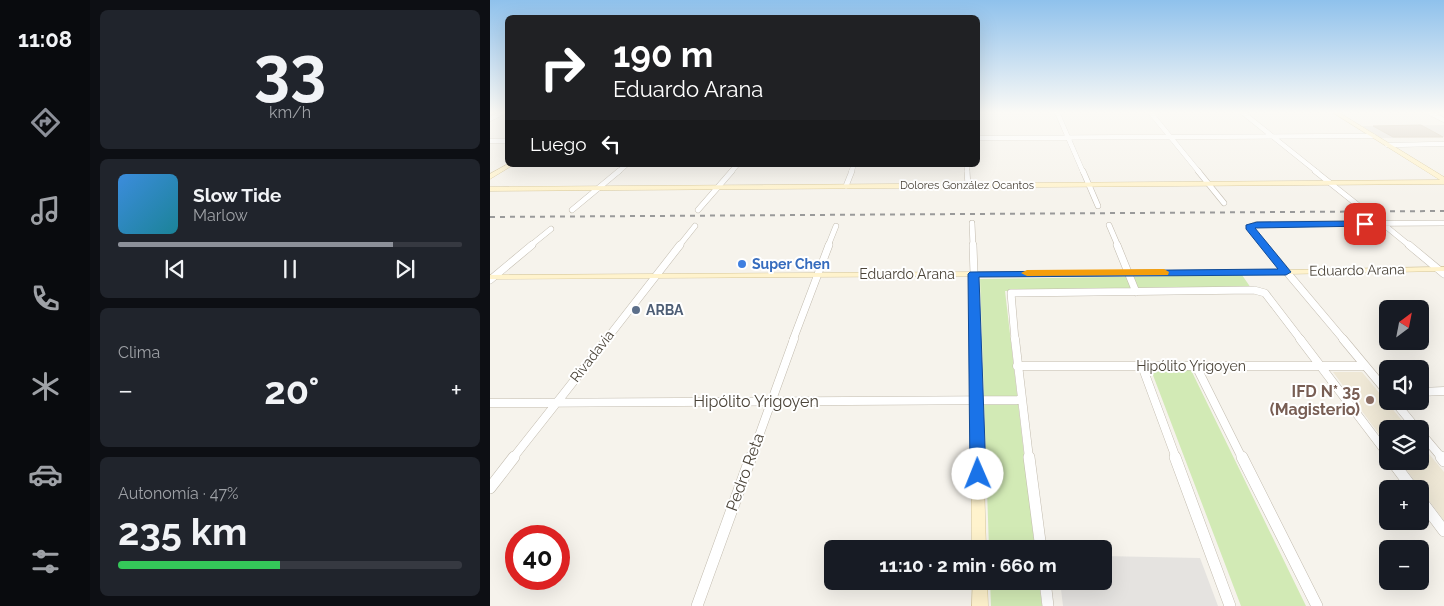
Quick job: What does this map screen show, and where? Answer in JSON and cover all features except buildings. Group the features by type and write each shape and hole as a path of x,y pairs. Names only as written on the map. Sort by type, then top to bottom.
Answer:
{"street":[{"path":"1070,140 1098,206"},
{"path":"1173,140 1224,204"},
{"path":"1277,140 1359,206"},
{"path":"1380,140 1444,181"},
{"path":"490,141 505,141"},
{"path":"1387,145 1444,144"},
{"path":"490,178 507,167"},
{"path":"572,210 624,167"},
{"path":"698,210 735,167"},
{"path":"846,186 853,167"},
{"path":"967,167 968,186"},
{"name":"Dolores González Ocantos","path":"490,188 718,188 1444,181"},
{"path":"972,223 979,540"},
{"path":"1379,383 1249,227 1257,224 1444,223"},
{"path":"1383,224 1442,270"},
{"path":"1109,225 1136,292"},
{"name":"Rivadavia","path":"490,488 695,226"},
{"name":"Pedro Reta","path":"697,606 836,226"},
{"path":"491,278 551,229"},
{"name":"Eduardo Arana","path":"491,278 1442,270"},
{"path":"1040,540 1017,366 1010,294 1014,292 1254,290 1265,293 1379,443"},
{"name":"Hipólito Yrigoyen","path":"1017,366 1364,366"},
{"path":"1142,366 1230,606"},
{"path":"1196,366 1317,606"},
{"path":"1429,392 1444,391"},
{"name":"Hipólito Yrigoyen","path":"490,403 1022,400"},
{"path":"1401,410 1410,420"},
{"path":"1429,442 1444,460"},
{"path":"1429,511 1444,531"},
{"path":"980,590 980,606"},
{"path":"1046,590 1048,606"}],"shaded area":[{"name":"IFD N* 35 (Magisterio)","path":"1333,372 1362,372 1379,393 1379,410 1393,410 1402,420 1379,420 1379,434"},
{"path":"1429,454 1444,472 1444,521 1429,501 1429,480 1414,480 1407,470 1429,470"},
{"path":"1112,556 1200,558 1218,606 1063,606 1061,590 1112,590"}],"green space":[{"path":"1242,275 1251,288 1005,291 1034,540 989,540 980,279"},
{"path":"1151,370 1190,370 1192,372 1306,606 1241,606"},
{"path":"990,590 1040,590 1042,606 991,606"}],"railway":[{"path":"490,217 1444,211"}],"slow traffic":[{"path":"1027,273 1164,272"}],"place":[{"name":"Super Chen","path":"742,264"},
{"name":"ARBA","path":"636,310"},
{"name":"IFD N* 35 (Magisterio)","path":"1370,400"}],"route":[{"path":"978,474 974,274 1286,272 1249,227 1257,224 1365,224"}]}
